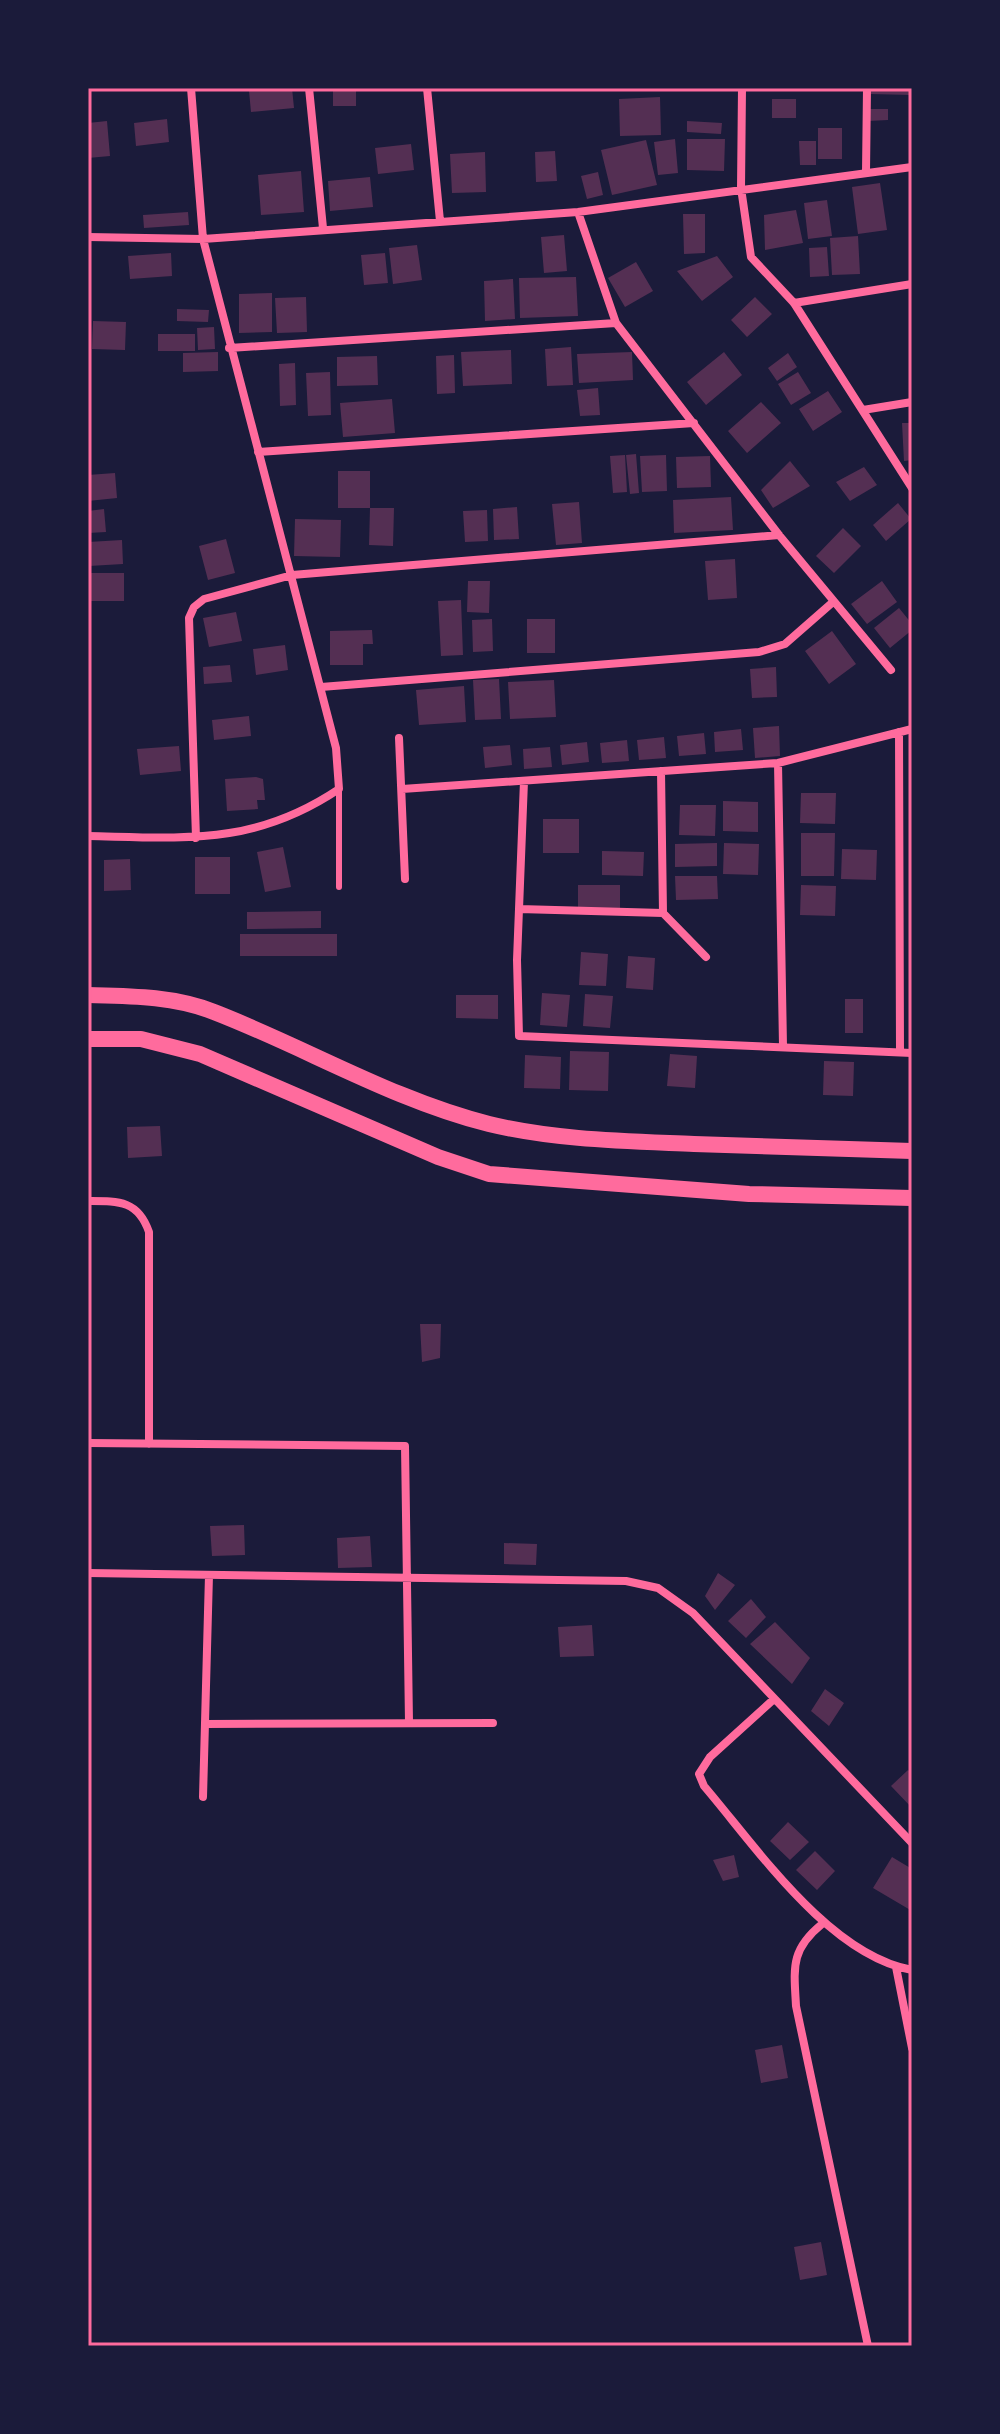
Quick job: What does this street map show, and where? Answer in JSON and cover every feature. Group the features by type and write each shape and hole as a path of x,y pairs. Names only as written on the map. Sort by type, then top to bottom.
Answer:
{"main road":[{"path":"88,995 142,996 212,1011 267,1037 445,1109 487,1123 540,1134 630,1142 912,1151"},
{"path":"88,1039 141,1039 200,1054 438,1157 489,1174 749,1194 912,1198"}],"street":[{"path":"88,835 196,838 237,834 304,812 339,789 336,748 321,687 229,348 203,239 191,88"},
{"path":"309,88 323,228"},
{"path":"427,88 440,221"},
{"path":"742,88 741,188 751,257 794,303 912,488"},
{"path":"866,172 867,88"},
{"path":"88,237 203,239 578,212 912,167"},
{"path":"578,212 616,323 779,535 891,670"},
{"path":"794,303 912,284"},
{"path":"229,348 616,323"},
{"path":"863,410 912,402"},
{"path":"258,452 694,423"},
{"path":"196,838 189,618 194,607 216,593 292,575 779,535"},
{"path":"321,687 759,652 785,644 833,602"},
{"path":"402,789 778,763 912,729"},
{"path":"899,732 900,1052"},
{"path":"399,738 405,879"},
{"path":"778,763 783,1046"},
{"path":"661,771 663,913 706,957"},
{"path":"524,781 519,909 519,1036 912,1053"},
{"path":"519,909 663,913"},
{"path":"88,1201 129,1204 138,1210 149,1232 149,1444"},
{"path":"88,1443 405,1446 409,1722"},
{"path":"88,1573 626,1581 658,1588 693,1613 912,1843"},
{"path":"203,1797 209,1575"},
{"path":"774,1699 710,1757 699,1774 704,1786 822,1924 896,1967 912,1970"},
{"path":"205,1724 493,1723"},
{"path":"822,1924 806,1937 794,1961 796,2006 868,2346"},
{"path":"896,1967 912,2048"}],"lane":[{"path":"339,789 339,887"}],"building":[{"path":"292,88 294,108 251,112 249,91"},
{"path":"333,88 356,88 356,106 333,106"},
{"path":"870,88 911,88 911,95 870,94"},
{"path":"660,97 661,135 620,136 619,99"},
{"path":"772,99 796,99 796,118 772,118"},
{"path":"867,109 888,109 888,120 868,121"},
{"path":"167,119 169,142 136,146 134,123"},
{"path":"107,121 110,156 88,158 88,123"},
{"path":"687,121 722,123 721,134 687,132"},
{"path":"818,128 842,128 842,159 818,159"},
{"path":"675,139 678,173 658,175 654,142"},
{"path":"687,139 725,139 724,171 687,170"},
{"path":"646,140 657,185 612,195 601,150"},
{"path":"799,141 816,141 816,165 800,165"},
{"path":"411,144 414,170 378,174 375,148"},
{"path":"555,151 557,181 536,182 535,152"},
{"path":"485,152 486,192 452,193 450,154"},
{"path":"301,171 304,212 261,215 258,175"},
{"path":"598,172 603,195 587,199 581,176"},
{"path":"370,177 373,207 330,211 328,181"},
{"path":"880,183 887,230 858,234 852,187"},
{"path":"827,200 832,236 808,239 804,203"},
{"path":"796,210 803,243 765,250 764,215"},
{"path":"188,212 189,225 144,228 143,215"},
{"path":"683,214 705,214 705,253 684,254"},
{"path":"564,235 567,271 544,273 541,237"},
{"path":"858,236 860,274 832,275 830,238"},
{"path":"417,245 422,280 393,284 389,248"},
{"path":"827,247 829,276 810,277 809,248"},
{"path":"171,253 172,276 130,279 128,256"},
{"path":"385,253 388,283 364,285 361,255"},
{"path":"717,256 733,277 702,301 677,271"},
{"path":"636,262 653,291 625,307 608,278"},
{"path":"576,277 578,316 520,318 519,278"},
{"path":"513,279 515,319 485,321 484,281"},
{"path":"272,293 272,332 239,333 239,294"},
{"path":"306,297 307,332 277,333 275,298"},
{"path":"755,297 772,314 747,337 731,320"},
{"path":"177,309 209,310 208,322 177,321"},
{"path":"93,321 126,322 125,350 92,349"},
{"path":"214,327 215,349 198,350 197,328"},
{"path":"158,334 195,334 195,351 158,351"},
{"path":"571,347 573,385 547,386 545,349"},
{"path":"511,350 512,384 463,386 461,352"},
{"path":"218,352 218,371 183,372 183,353"},
{"path":"632,352 633,380 579,383 577,354"},
{"path":"724,352 742,375 706,405 687,382"},
{"path":"788,353 797,367 777,381 768,368"},
{"path":"454,355 455,393 437,394 436,356"},
{"path":"377,356 378,385 337,386 337,357"},
{"path":"295,363 296,405 280,406 279,364"},
{"path":"330,372 331,415 308,416 306,373"},
{"path":"798,372 811,393 791,405 778,384"},
{"path":"598,388 600,415 580,416 577,390"},
{"path":"828,391 842,412 813,431 799,409"},
{"path":"392,399 395,433 343,437 340,403"},
{"path":"761,402 781,423 747,453 728,431"},
{"path":"902,423 912,423 912,460 904,461"},
{"path":"636,454 639,493 630,494 626,455"},
{"path":"625,455 627,492 613,493 610,456"},
{"path":"666,455 667,491 642,492 640,456"},
{"path":"710,456 711,487 677,488 676,457"},
{"path":"790,461 810,486 773,508 761,490"},
{"path":"864,467 877,485 850,501 836,482"},
{"path":"338,471 370,471 370,508 338,508"},
{"path":"115,473 117,498 88,501 88,475"},
{"path":"731,497 733,530 674,533 673,500"},
{"path":"579,502 582,543 556,545 552,504"},
{"path":"898,503 911,519 886,541 873,525"},
{"path":"517,507 519,539 494,540 493,509"},
{"path":"370,508 394,508 393,546 369,545"},
{"path":"104,509 106,532 88,533 88,511"},
{"path":"487,510 488,541 465,542 463,511"},
{"path":"295,519 341,520 340,557 294,556"},
{"path":"843,528 861,546 834,573 816,556"},
{"path":"226,539 235,573 208,580 199,546"},
{"path":"122,540 123,564 89,566 88,542"},
{"path":"735,559 737,598 708,600 705,561"},
{"path":"88,573 124,573 124,601 88,601"},
{"path":"468,581 490,581 489,613 467,612"},
{"path":"882,581 897,602 867,624 851,604"},
{"path":"461,600 463,655 441,656 438,601"},
{"path":"899,608 912,624 912,630 890,648 874,628"},
{"path":"236,612 242,641 209,647 203,618"},
{"path":"492,619 493,651 473,652 472,620"},
{"path":"527,619 555,619 555,653 527,653"},
{"path":"372,630 373,644 363,644 363,665 330,665 330,631"},
{"path":"832,631 856,664 829,684 805,651"},
{"path":"285,645 288,670 256,675 253,649"},
{"path":"230,665 232,682 204,684 203,667"},
{"path":"776,667 777,697 752,698 750,669"},
{"path":"499,679 501,719 475,720 473,680"},
{"path":"554,680 556,717 510,719 508,682"},
{"path":"464,686 466,722 419,725 416,690"},
{"path":"249,716 251,736 214,740 212,720"},
{"path":"779,726 780,756 755,758 753,728"},
{"path":"741,729 743,750 715,752 714,732"},
{"path":"704,733 706,754 679,756 677,736"},
{"path":"664,737 666,758 639,760 637,740"},
{"path":"627,740 629,761 602,763 600,743"},
{"path":"587,742 589,762 562,765 560,745"},
{"path":"510,745 512,765 485,768 483,747"},
{"path":"179,746 181,771 140,775 137,749"},
{"path":"550,747 552,767 524,769 523,749"},
{"path":"225,779 263,779 265,800 257,800 258,809 227,811"},
{"path":"801,793 836,793 835,824 800,823"},
{"path":"723,801 758,802 758,832 723,831"},
{"path":"680,805 716,805 715,836 679,835"},
{"path":"543,819 579,819 579,853 543,853"},
{"path":"801,833 835,833 834,876 801,876"},
{"path":"717,843 717,866 675,867 675,844"},
{"path":"724,843 759,844 758,875 723,874"},
{"path":"283,847 291,887 265,892 257,852"},
{"path":"842,849 877,850 876,880 841,879"},
{"path":"602,851 644,852 643,876 602,875"},
{"path":"195,857 230,857 230,894 195,894"},
{"path":"130,859 131,890 104,891 104,860"},
{"path":"675,876 717,876 718,899 676,900"},
{"path":"578,885 620,885 620,909 578,908"},
{"path":"801,885 836,886 835,916 800,915"},
{"path":"321,911 321,928 247,929 247,912"},
{"path":"240,934 337,934 337,956 240,956"},
{"path":"581,952 608,954 606,986 579,985"},
{"path":"628,956 655,958 653,990 626,988"},
{"path":"542,993 570,995 567,1027 540,1025"},
{"path":"585,994 613,996 610,1028 583,1026"},
{"path":"456,995 498,995 498,1019 456,1018"},
{"path":"845,999 863,999 863,1033 845,1033"},
{"path":"570,1051 609,1052 608,1091 569,1090"},
{"path":"670,1054 697,1056 695,1088 667,1086"},
{"path":"525,1055 561,1057 560,1089 524,1088"},
{"path":"824,1061 854,1062 853,1096 823,1095"},
{"path":"160,1126 162,1156 128,1158 127,1127"},
{"path":"420,1324 441,1324 440,1358 422,1362"},
{"path":"244,1525 245,1555 212,1556 210,1526"},
{"path":"370,1536 372,1567 338,1568 337,1538"},
{"path":"504,1543 537,1544 536,1565 504,1564"},
{"path":"718,1573 735,1585 715,1610 705,1596"},
{"path":"751,1599 766,1617 746,1638 728,1621"},
{"path":"775,1622 810,1658 792,1684 750,1644"},
{"path":"592,1625 594,1656 560,1657 558,1627"},
{"path":"825,1689 844,1703 829,1726 811,1711"},
{"path":"908,1770 912,1774 912,1808 891,1786"},
{"path":"788,1822 809,1842 790,1860 770,1841"},
{"path":"815,1851 835,1871 817,1890 796,1870"},
{"path":"734,1855 739,1877 723,1881 713,1860"},
{"path":"892,1857 912,1869 912,1911 873,1888"},
{"path":"782,2045 788,2078 761,2083 755,2050"},
{"path":"821,2242 827,2275 800,2280 794,2247"}]}
